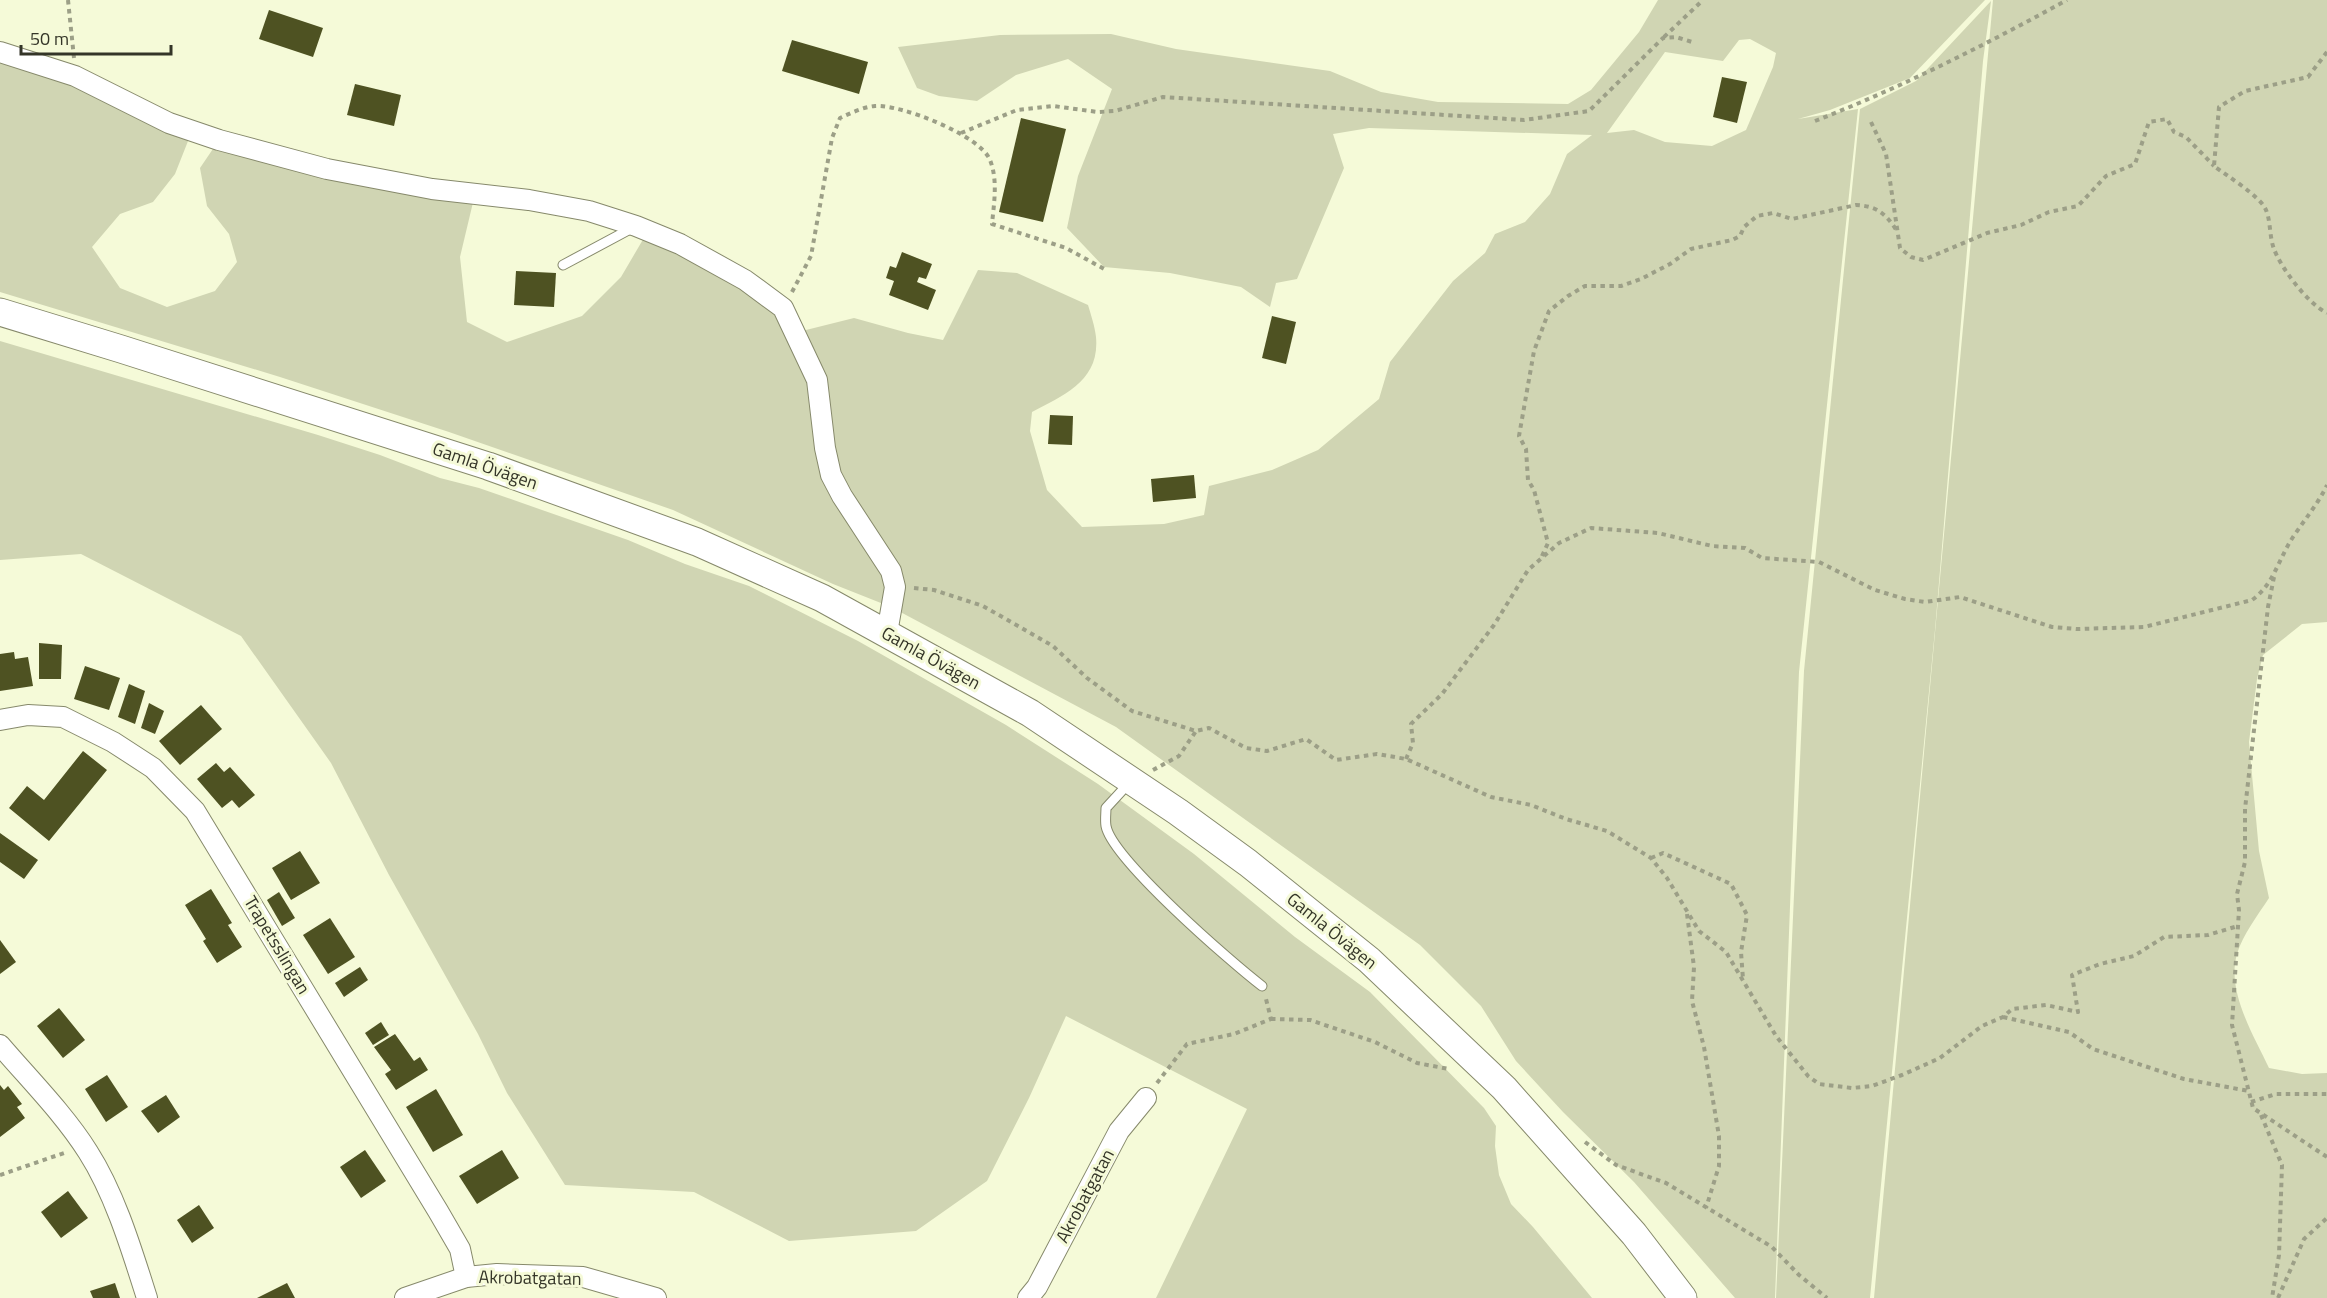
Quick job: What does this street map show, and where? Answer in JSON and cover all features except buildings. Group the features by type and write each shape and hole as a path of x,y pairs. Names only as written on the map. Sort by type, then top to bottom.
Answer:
{"main road":[{"name":"Gamla Övägen","path":"0,312 121,348 489,466 697,542 822,598 1030,713 1178,812 1248,863 1369,960 1504,1088 1634,1234 1683,1298"}],"street":[{"path":"0,52 75,76 169,123 219,140 327,169 432,189 529,200 589,211 636,226 680,244 745,280 783,308 817,380 825,448 831,475 842,496 891,571 895,587 886,633"},
{"name":"Trapetsslingan","path":"0,720 28,715 63,717 113,742 153,768 195,811 444,1221 460,1249 466,1277"},
{"path":"0,1045 89,1154 110,1195 147,1298"},
{"name":"Akrobatgatan","path":"1028,1298 1037,1287 1119,1131 1146,1098"},
{"name":"Akrobatgatan","path":"405,1298 466,1277 497,1275 583,1277 656,1298"}],"lane":[{"path":"563,266 636,226"},
{"path":"1131,782 1106,808 1106,828 1117,846 1165,902 1263,986"}],"path":[{"path":"68,0 75,76"},
{"path":"961,133 1017,110 1053,106 1098,112 1115,111 1163,97 1524,120 1588,111 1703,0"},
{"path":"1815,121 1869,100 1981,46 2067,0"},
{"path":"1663,38 1676,37 1692,42"},
{"path":"2214,166 2219,107 2244,91 2308,77 2327,52"},
{"path":"783,308 812,256 832,138 840,118 876,106 919,115 961,133 989,158 995,190 992,224 1066,248 1106,270"},
{"path":"1871,122 1886,154 1900,248 1911,257 1923,260 1987,233 2021,225 2049,212 2078,206 2106,176 2135,164 2149,122 2167,119 2174,132 2186,137 2214,166 2265,207 2274,250 2290,278 2320,310 2327,313"},
{"path":"1541,560 1548,543 1534,490 1528,480 1526,449 1520,436 1534,351 1549,311 1585,286 1621,286 1670,264 1691,249 1732,240 1740,236 1744,227 1757,216 1773,213 1792,219 1856,205 1866,205 1886,214 1898,231"},
{"path":"1406,759 1413,743 1412,724 1442,694 1506,609 1528,570 1559,543 1591,528 1658,533 1712,546 1745,548 1762,558 1819,562 1875,590 1905,599 1925,602 1960,597 2052,627 2077,629 2144,627 2236,605 2252,600 2266,590 2292,538 2319,502 2327,485"},
{"path":"2275,570 2268,607 2246,809 2245,862 2237,894 2238,926 2232,1025 2253,1108 2327,1157"},
{"path":"895,587 934,590 983,606 1053,646 1087,678 1132,711 1196,731 1209,728 1246,748 1267,751 1305,739 1336,760 1377,754 1406,759 1491,797 1531,805 1566,819 1607,831 1651,858 1687,910 1699,932 1726,952 1776,1036 1808,1076 1819,1084 1852,1088 1872,1086 1902,1075 1940,1058 1982,1026 2003,1017 2012,1009 2046,1005 2078,1012 2072,975 2100,964 2134,956 2164,937 2208,935 2238,926"},
{"path":"1131,782 1179,756 1196,731"},
{"path":"1651,858 1663,853 1731,884 1747,915 1741,952 1743,982"},
{"path":"1687,910 1694,967 1692,1001 1704,1047 1719,1136 1719,1166 1706,1208"},
{"path":"1263,986 1271,1019"},
{"path":"2003,1017 2069,1032 2093,1049 2184,1079 2249,1091"},
{"path":"1146,1098 1187,1044 1234,1034 1271,1019 1310,1020 1375,1042 1417,1063 1450,1069"},
{"path":"2252,1102 2276,1094 2327,1094"},
{"path":"2261,1114 2282,1165 2279,1255 2272,1298"},
{"path":"1578,1138 1616,1165 1666,1183 1772,1247 1799,1275 1827,1298"},
{"path":"0,1175 60,1155 81,1143"},
{"path":"2278,1298 2304,1239 2327,1218"}],"green space":[{"path":"1658,0 1985,0 1910,78 1830,110 1798,119 1858,109 1799,672 1775,1298 1735,1298 1634,1182 1563,1112 1516,1061 1481,1006 1420,945 1116,727 891,607 833,584 673,510 449,432 280,377 0,292 0,53 192,131 175,174 153,202 120,214 92,247 120,288 167,307 215,291 237,262 229,234 207,206 200,168 219,140 475,194 460,257 467,322 507,342 582,316 621,277 648,231 745,280 794,333 854,318 943,340 978,270 1017,273 1088,305 1096,337 1096,352 1086,376 1078,385 1032,412 1030,431 1047,490 1082,527 1164,524 1204,515 1209,486 1272,470 1318,450 1379,399 1390,362 1453,281 1485,253 1495,234 1525,222 1550,194 1567,154 1592,135 1369,128 1333,134 1344,168 1297,279 1276,283 1270,307 1241,287 1170,273 1104,267 1067,228 1078,176 1112,89 1068,59 1016,75 977,101 939,96 917,88 898,47 1000,35 1111,34 1176,49 1330,71 1381,92 1438,102 1568,104 1591,90 1639,32","holes":["1750,39 1776,53 1773,67 1746,130 1712,146 1665,142 1634,130 1607,133 1665,52 1723,61 1739,40"]},
{"path":"1993,0 2327,0 2327,622 2302,624 2263,655 2257,679 2249,742 2259,851 2269,898 2243,939 2237,954 2235,983 2249,1028 2269,1068 2302,1074 2327,1073 2327,1298 1874,1298"},
{"path":"1991,1 1983,61 1935,630 1870,1298 1776,1298 1804,671 1860,109 1916,81"},
{"path":"0,341 380,455 440,478 479,488 628,540 685,564 749,586 858,641 1006,725 1098,784 1194,854 1295,937 1370,992 1484,1108 1496,1126 1495,1146 1499,1175 1511,1204 1592,1298 1156,1298 1247,1109 1066,1016 1029,1098 987,1181 916,1231 789,1241 694,1192 565,1185 507,1093 478,1034 389,875 331,763 241,636 81,554 0,560"}]}
